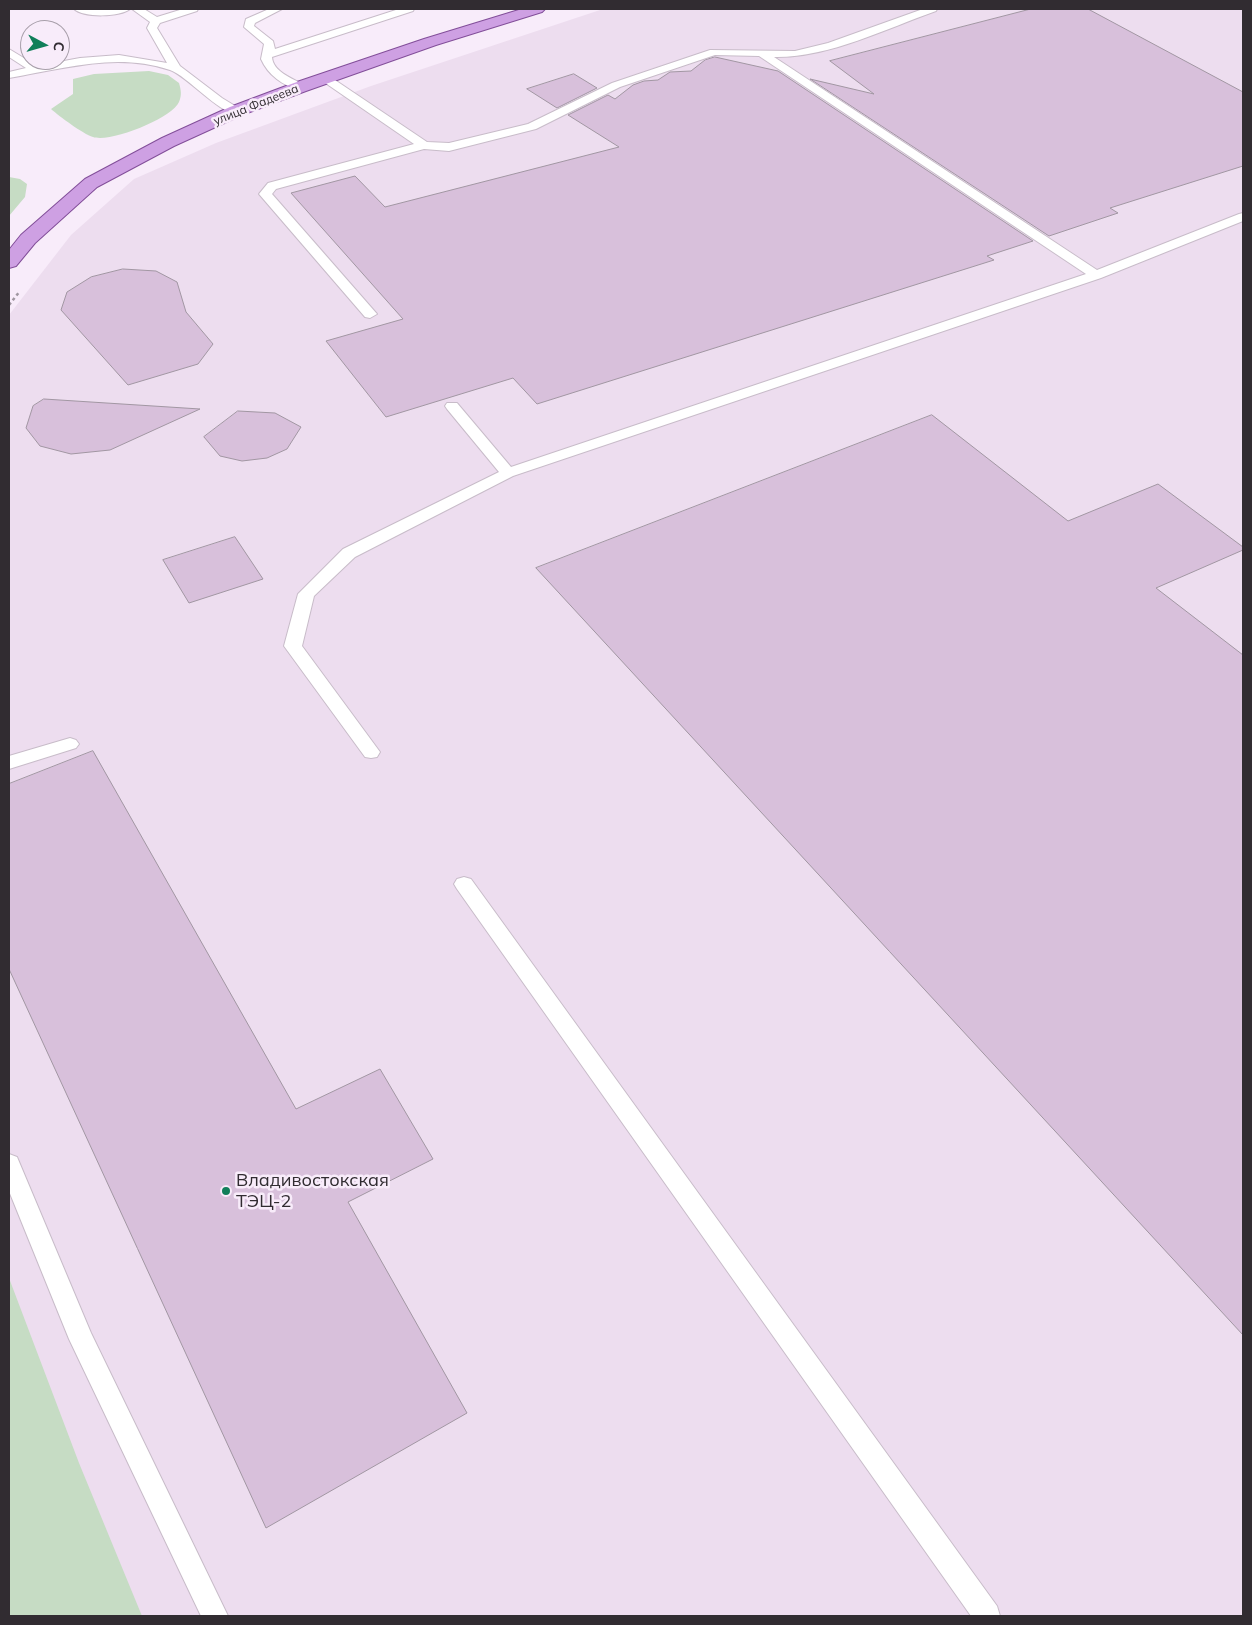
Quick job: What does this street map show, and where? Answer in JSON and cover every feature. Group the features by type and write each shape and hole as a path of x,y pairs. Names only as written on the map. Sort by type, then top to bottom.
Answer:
{"main road":[{"name":"улица Фадеева","path":"9,262 28,239 91,183 168,142 236,111 300,87 430,42 537,9"}],"lane":[{"path":"78,9 84,12 104,12 125,9"},
{"path":"136,9 156,21"},
{"path":"193,9 156,21 152,28 176,68 236,111"},
{"path":"278,9 250,21 248,24 269,43 270,47 266,59 271,69 300,87"},
{"path":"267,55 409,9"},
{"path":"370,314 265,194 272,186 424,145 449,147 532,127 616,86 714,52 795,54 832,45 932,9"},
{"path":"9,52 20,59"},
{"path":"761,53 1096,275"},
{"path":"70,62 119,58 176,68"},
{"path":"9,75 30,70"},
{"path":"325,78 424,145"},
{"path":"371,752 293,646 306,594 349,553 508,473 1096,275 1243,217"},
{"path":"452,406 508,473"},
{"path":"9,763 70,744"},
{"path":"464,884 987,1616"},
{"path":"9,1164 81,1338 215,1616"}],"shaded area":[{"name":"Владивостокская ТЭЦ-2","path":"603,9 1243,9 1243,1616 9,1616 9,315 71,235 134,179 216,143 371,86"}],"green space":[{"path":"149,71 168,75 179,83 181,97 174,108 165,115 140,128 113,136 93,137 77,129 51,109 73,94 73,79 94,74"},
{"path":"9,177 20,179 27,184 25,197 9,216"},
{"path":"9,1278 79,1463 142,1616 9,1616"}],"building":[{"path":"1031,9 1088,9 1243,92 1243,166 1110,208 1118,213 1049,236 810,79 874,94 830,61"},
{"path":"715,57 778,71 1033,241 987,256 994,260 537,404 513,378 386,417 326,341 403,319 291,193 355,176 385,207 619,147 568,115 608,95 615,99 633,85 644,81 658,80 670,72 691,71 705,60"},
{"path":"574,74 597,88 557,108 527,89"},
{"path":"123,269 156,271 177,282 186,312 213,344 198,364 128,385 61,310 67,292 91,277"},
{"path":"44,399 200,409 110,450 71,454 40,446 26,428 33,406"},
{"path":"238,411 275,413 301,427 287,449 267,458 242,461 220,456 204,437"},
{"path":"932,415 1068,521 1158,484 1243,547 1243,550 1156,588 1243,655 1243,1335 536,568"},
{"path":"235,537 263,579 189,603 163,560"},
{"name":"Владивостокская ТЭЦ-2","path":"93,751 296,1109 380,1069 433,1159 348,1202 467,1413 266,1528 9,969 9,784"}],"place":[{"name":"Владивостокская ТЭЦ-2","path":"226,1191"}]}
